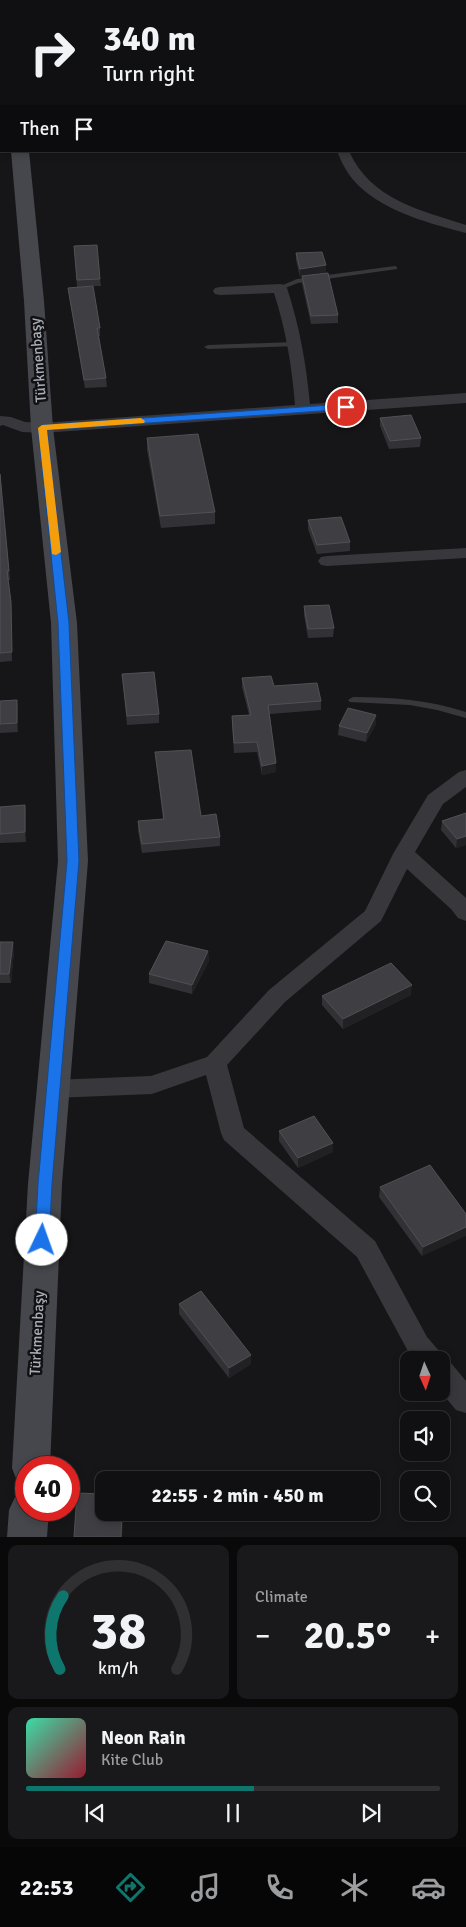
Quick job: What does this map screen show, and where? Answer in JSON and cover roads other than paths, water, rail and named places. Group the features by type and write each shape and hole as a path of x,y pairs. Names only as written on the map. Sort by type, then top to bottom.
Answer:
{"street":[{"name":"Türkmenbaşy","path":"20,152 23,203 34,301 42,428 64,623 73,861 45,1184 32,1456"},
{"path":"343,152 349,165 364,185 391,202 428,217 466,229"},
{"path":"220,291 280,288 292,325 304,410"},
{"path":"0,421 5,420 22,427 42,428 466,398"},
{"path":"326,562 466,553"},
{"path":"53,1089 152,1085 215,1063 277,996 373,916 404,854 435,800 466,777"},
{"path":"404,854 458,904 466,914"},
{"path":"215,1063 234,1133 366,1249 423,1351"},
{"path":"450,1382 466,1401"},
{"path":"27,1537 28,1521"}],"lane":[{"path":"280,288 297,281 395,268"},
{"path":"208,347 294,344"},
{"path":"353,700 403,700 439,706 466,715"}]}
